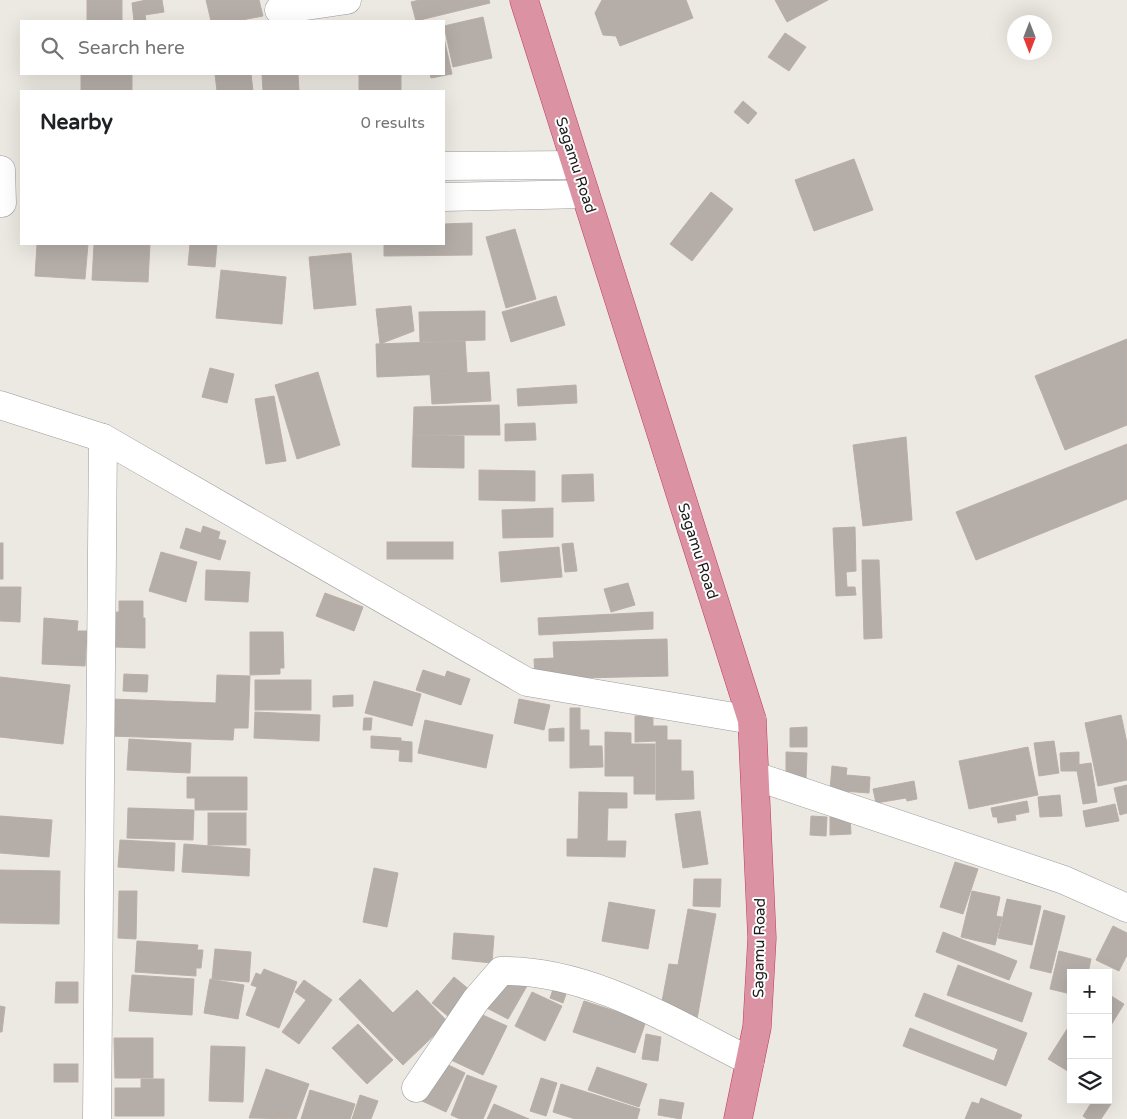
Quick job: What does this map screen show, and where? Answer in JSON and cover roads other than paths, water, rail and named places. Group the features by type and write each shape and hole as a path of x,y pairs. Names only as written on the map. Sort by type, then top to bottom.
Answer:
{"highway":[{"name":"Sagamu Road","path":"524,0 752,720 762,938 757,1027 738,1119"}],"street":[{"path":"280,10 348,0"},
{"path":"445,166 575,165"},
{"path":"7,170 8,203"},
{"path":"445,197 585,194"},
{"path":"0,406 103,438 527,682 752,720"},
{"path":"97,1119 103,438"},
{"path":"755,776 1064,880 1127,908"},
{"path":"416,1088 476,1000 501,971 517,970 582,982 750,1061"}]}
